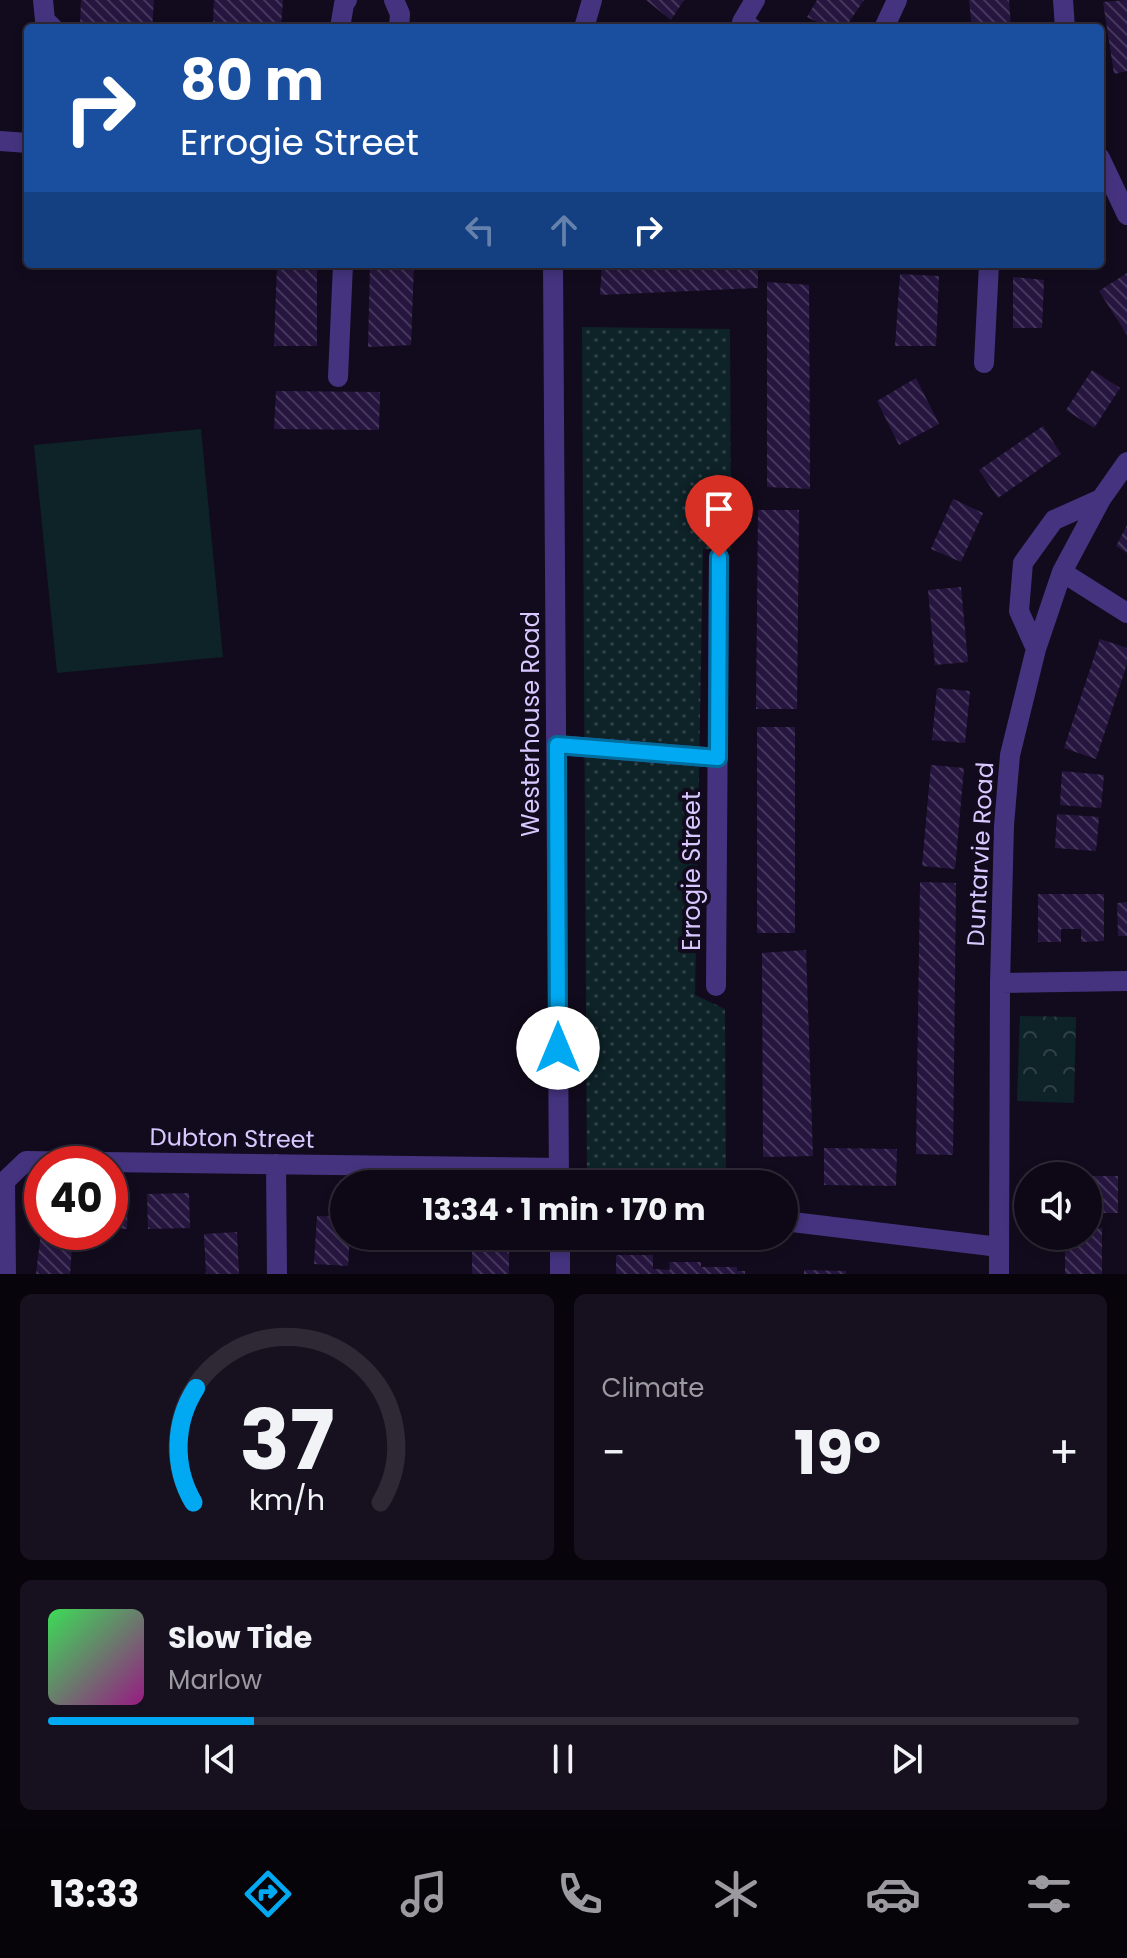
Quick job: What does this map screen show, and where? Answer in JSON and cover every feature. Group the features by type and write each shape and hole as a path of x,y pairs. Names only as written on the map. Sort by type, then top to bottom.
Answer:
{"street":[{"path":"43,0 45,20 49,24"},
{"path":"341,24 347,0"},
{"path":"394,0 400,14 399,24"},
{"path":"585,24 592,0"},
{"path":"745,24 742,22 755,0"},
{"path":"886,24 897,0"},
{"path":"1063,0 1065,24"},
{"path":"0,141 24,143"},
{"path":"1104,166 1127,215"},
{"path":"338,377 343,268"},
{"name":"Westerhouse Road","path":"553,268 559,1170"},
{"path":"984,363 989,268"},
{"name":"Duntarvie Road","path":"999,1274 1000,983 1004,825 1010,755 1036,649 1062,572 1101,499 1127,462"},
{"path":"1036,649 1019,611 1023,563 1054,520 1101,499"},
{"name":"Errogie Street","path":"716,986 719,557"},
{"path":"1062,572 1127,613"},
{"name":"Errogie Street","path":"557,745 718,758"},
{"path":"1000,983 1127,981"},
{"name":"Dubton Street","path":"6,1274 5,1181 26,1161 276,1164 418,1170"},
{"path":"276,1164 277,1274"},
{"path":"798,1223 999,1247"},
{"path":"560,1250 560,1274"}],"green space":[{"path":"582,327 730,329 731,550 703,549 695,995 725,1009 726,1170 587,1170"},
{"path":"201,429 223,657 57,673 34,445"},
{"path":"1020,1016 1076,1017 1074,1103 1017,1101"}],"building":[{"path":"81,0 154,0 152,24 80,24"},
{"path":"214,0 283,0 281,24 213,23"},
{"path":"646,0 684,0 671,20"},
{"path":"817,0 864,0 848,24 821,24 807,17"},
{"path":"969,0 1009,0 1011,24 972,24"},
{"path":"1127,0 1127,71 1114,74 1103,2"},
{"path":"277,268 317,268 317,346 274,346"},
{"path":"370,268 414,268 411,345 368,347"},
{"path":"602,268 758,268 758,288 600,295"},
{"path":"1127,273 1127,335 1099,291"},
{"path":"900,274 939,276 936,346 895,346"},
{"path":"1013,277 1044,280 1042,328 1013,328"},
{"path":"767,282 809,285 810,489 767,487"},
{"path":"1092,370 1120,388 1094,428 1066,410"},
{"path":"916,378 939,424 899,445 877,401"},
{"path":"276,391 380,392 379,430 274,429"},
{"path":"1043,426 1061,454 998,498 979,470"},
{"path":"953,499 983,513 961,562 931,549"},
{"path":"758,510 799,510 797,709 756,709"},
{"path":"1127,525 1127,553 1116,546"},
{"path":"961,587 968,662 935,665 928,590"},
{"path":"1100,639 1127,648 1127,664 1096,759 1064,748"},
{"path":"937,688 970,691 965,743 932,740"},
{"path":"757,727 795,727 795,933 757,933"},
{"path":"931,765 964,768 955,869 922,866"},
{"path":"1062,771 1104,775 1101,808 1060,805"},
{"path":"1057,814 1099,817 1096,851 1055,848"},
{"path":"920,882 956,883 953,1155 916,1154"},
{"path":"1038,894 1104,894 1104,941 1081,942 1081,929 1061,929 1061,942 1038,942"},
{"path":"1127,902 1127,936 1118,936 1117,903"},
{"path":"806,950 813,1156 763,1157 762,953"},
{"path":"824,1148 897,1149 896,1186 824,1185"},
{"path":"1102,1176 1118,1176 1118,1213 1102,1213"},
{"path":"189,1193 190,1228 148,1229 147,1194"},
{"path":"317,1216 330,1216 330,1250 349,1250 348,1266 314,1264"},
{"path":"237,1232 239,1274 206,1274 204,1234"},
{"path":"39,1250 72,1250 70,1274 36,1274"},
{"path":"472,1250 509,1250 509,1274 472,1274"},
{"path":"1065,1250 1102,1250 1102,1274 1065,1274"},
{"path":"616,1255 653,1255 653,1269 670,1270 669,1262 701,1262 701,1267 737,1267 737,1271 745,1271 745,1274 616,1274"},
{"path":"804,1270 846,1271 846,1274 804,1274"}],"route":[{"path":"558,1048 557,745 718,758 719,557"}]}
